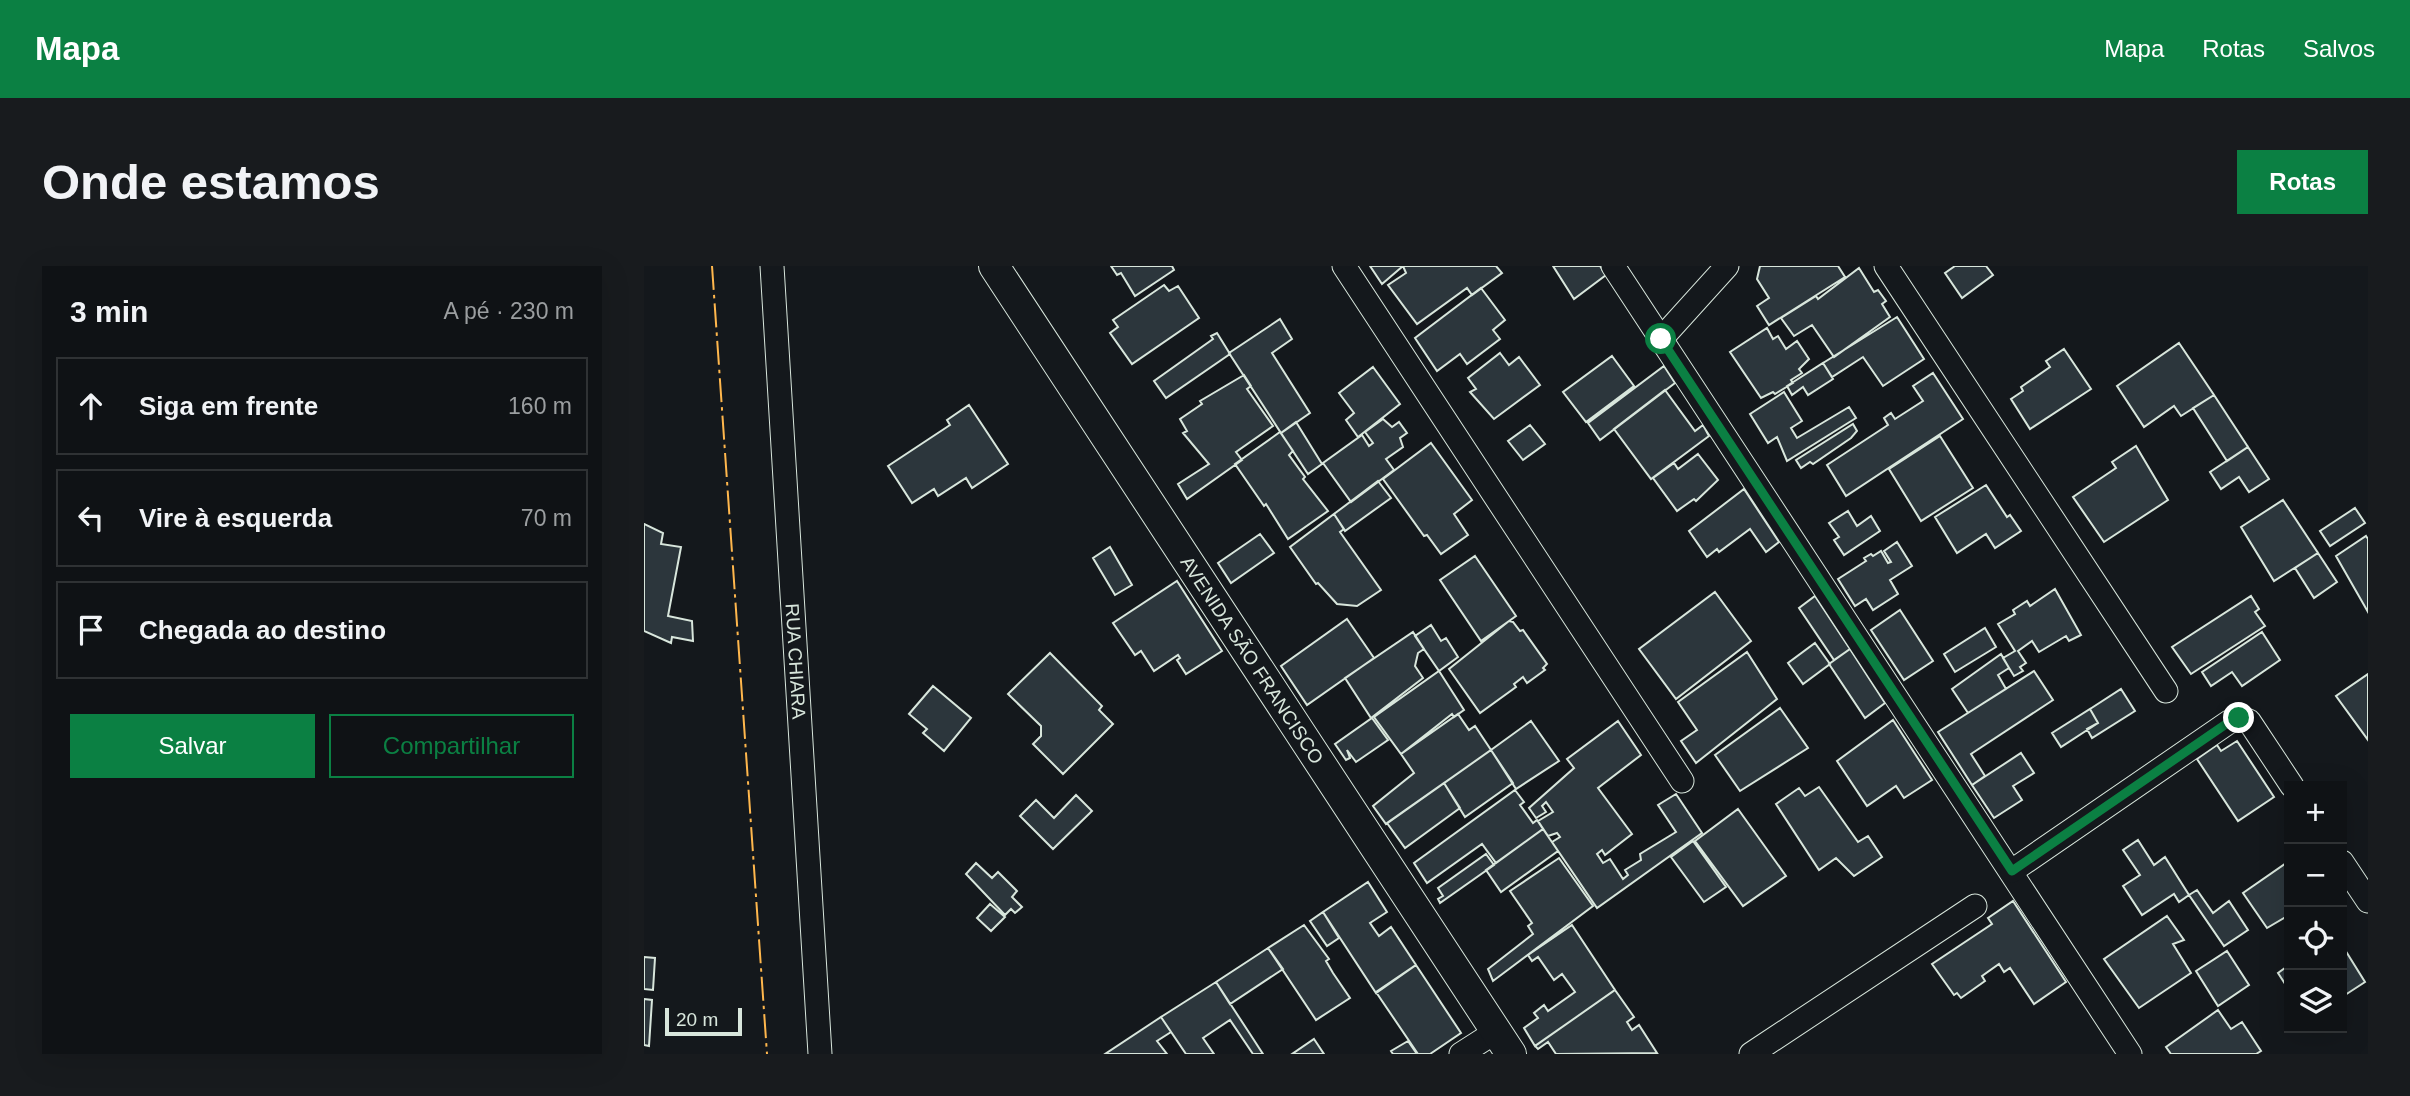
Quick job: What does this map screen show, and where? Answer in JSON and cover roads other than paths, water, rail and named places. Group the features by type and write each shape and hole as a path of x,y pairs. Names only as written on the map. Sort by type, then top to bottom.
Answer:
{"street":[{"name":"RUA CHIARA","path":"772,266 820,1054"},
{"name":"AVENIDA SÃO FRANCISCO","path":"993,266 1504,1043"},
{"path":"1344,266 1682,781"},
{"path":"1613,266 2130,1054"},
{"path":"1661,339 1727,266"},
{"path":"1886,266 2166,691"},
{"path":"2012,871 2229,722 2239,718 2249,721 2289,781"},
{"path":"2347,870 2368,901"},
{"path":"1751,1054 1975,906"},
{"path":"1461,1054 1504,1043"}]}
